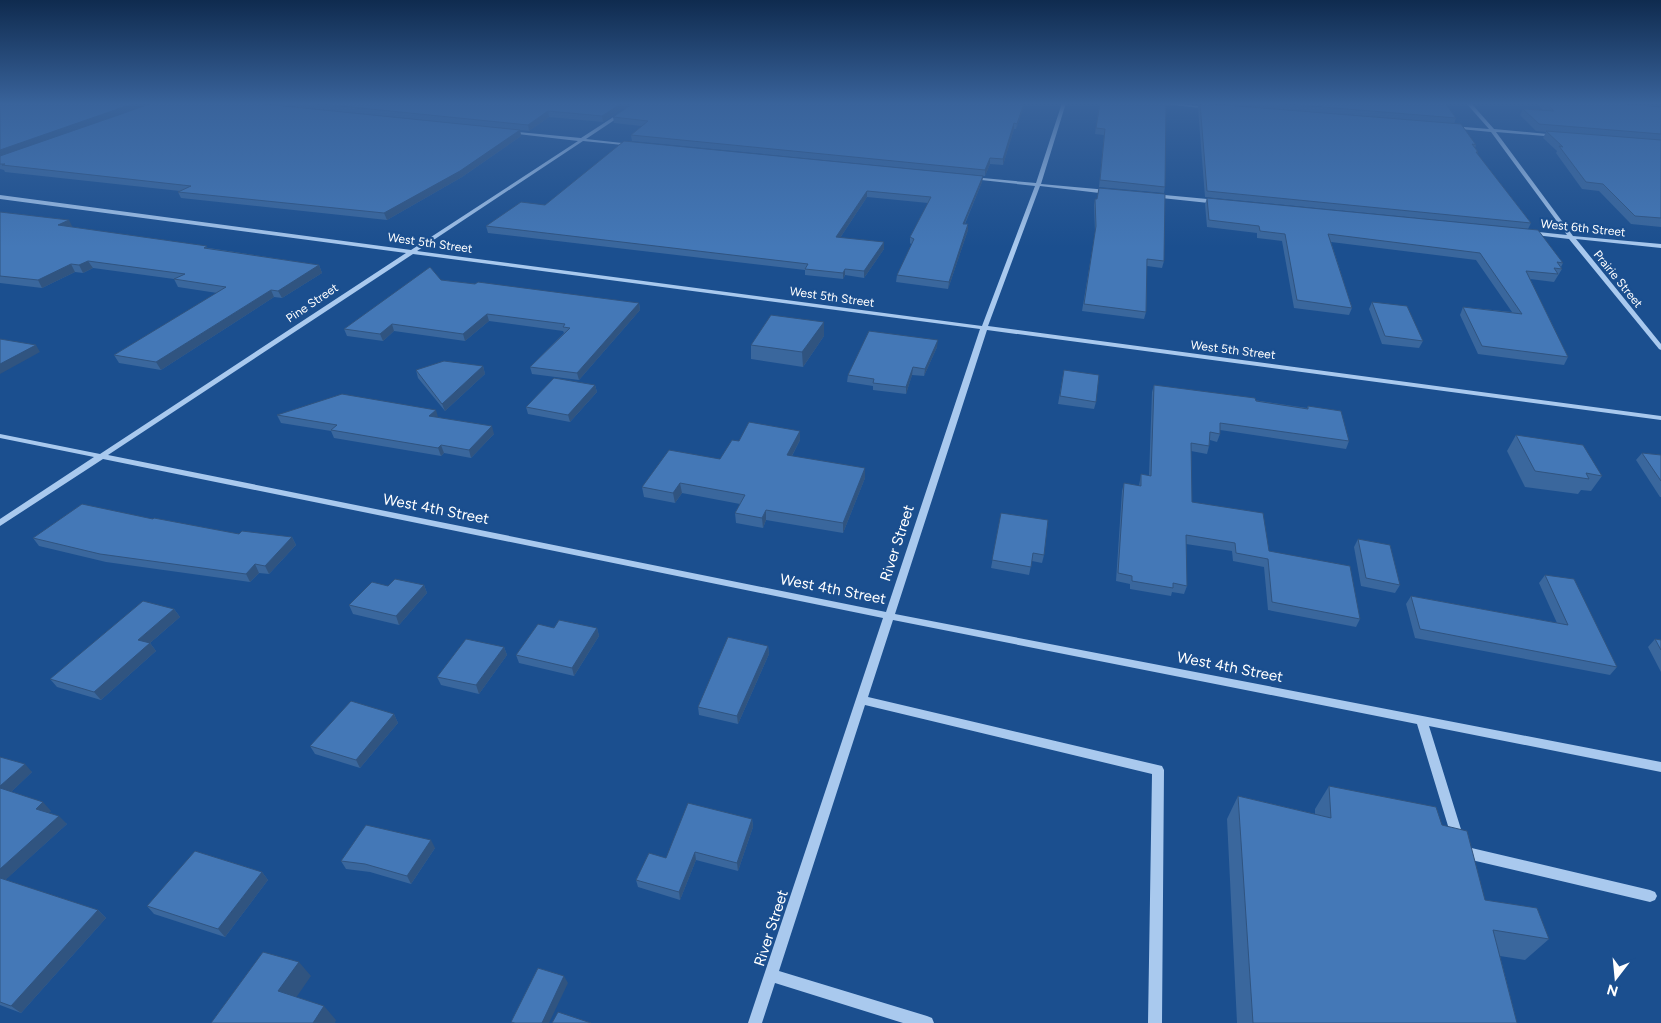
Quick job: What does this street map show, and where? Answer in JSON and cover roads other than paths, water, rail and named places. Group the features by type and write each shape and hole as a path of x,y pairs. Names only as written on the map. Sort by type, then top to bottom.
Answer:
{"street":[{"name":"Pine Street","path":"0,523 566,151"},
{"name":"River Street","path":"755,1023 984,328 1038,185 1049,151"},
{"name":"Prairie Street","path":"1508,151 1571,237 1661,348"},
{"path":"969,178 1117,193"},
{"path":"1147,196 1226,203"},
{"name":"West 5th Street","path":"0,197 1661,418"},
{"name":"West 6th Street","path":"1522,232 1661,246"},
{"name":"West 4th Street","path":"0,436 890,616 1661,767"},
{"path":"862,700 1158,770 1155,1023"},
{"path":"1421,720 1462,852 1650,896"},
{"path":"771,975 928,1023"}]}
